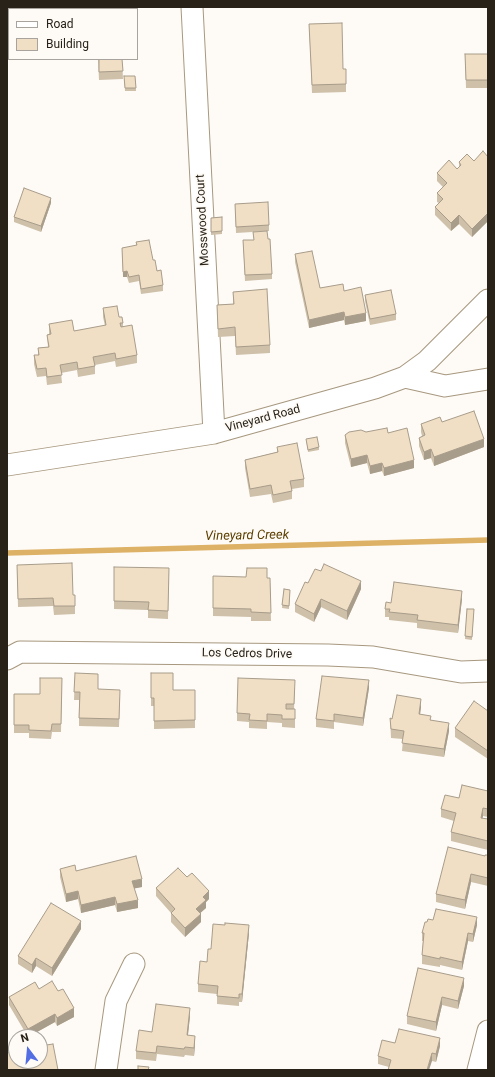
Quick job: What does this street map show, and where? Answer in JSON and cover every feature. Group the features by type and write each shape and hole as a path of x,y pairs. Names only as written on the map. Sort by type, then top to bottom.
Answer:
{"street":[{"name":"Mosswood Court","path":"192,7 214,433"},
{"name":"Vineyard Road","path":"7,465 214,433 375,388 405,377 427,361 488,300"},
{"path":"405,377 445,386 488,379"},
{"name":"Los Cedros Drive","path":"7,659 20,652 373,656 462,672 488,671"},
{"path":"106,1070 116,1001 134,964"},
{"path":"478,1070 488,1031"}],"building":[{"path":"127,7 128,8 65,8"},
{"path":"342,23 343,69 346,69 346,84 312,85 309,24"},
{"path":"465,54 488,54 488,80 466,80"},
{"path":"99,60 122,60 123,71 99,72"},
{"path":"124,76 135,76 136,88 125,88"},
{"path":"483,151 488,157 488,213 472,229 459,215 451,223 435,207 443,199 437,193 447,183 437,173 449,160 457,169 461,165 459,162 467,154 474,161"},
{"path":"24,188 51,198 41,226 14,217"},
{"path":"268,202 269,225 236,227 235,204"},
{"path":"222,217 222,231 211,232 211,218"},
{"path":"267,231 268,239 270,239 272,274 245,275 243,240 254,240 253,232"},
{"path":"149,240 157,271 161,270 163,285 141,289 139,275 129,277 127,271 123,272 122,248 137,245 136,242"},
{"path":"312,251 320,288 343,284 344,291 361,287 366,313 345,317 344,312 309,320 295,254"},
{"path":"267,289 270,345 236,347 235,327 218,329 217,305 234,304 233,292"},
{"path":"391,290 396,314 370,319 365,295"},
{"path":"117,306 119,317 122,317 123,323 120,323 121,327 132,325 137,355 116,359 115,353 93,357 95,366 78,369 77,362 60,365 62,375 47,377 46,368 37,369 34,355 39,355 38,348 49,347 47,335 51,334 49,324 72,320 74,331 106,325 103,308"},
{"path":"474,411 484,439 434,457 431,449 424,452 419,438 425,435 421,424 440,417 442,422"},
{"path":"387,428 388,433 407,428 414,460 384,468 382,463 370,466 367,455 351,459 345,435 349,432 361,430 366,432"},
{"path":"317,437 319,447 308,450 306,439"},
{"path":"297,443 304,479 290,481 292,491 273,495 271,485 250,489 245,460 278,452 277,447"},
{"path":"72,563 73,595 75,595 75,606 54,606 53,598 18,599 17,565"},
{"path":"324,564 361,581 347,611 321,599 314,614 295,604 305,582 308,583 315,569 321,571"},
{"path":"114,567 169,568 168,611 148,610 149,602 114,601"},
{"path":"247,568 267,568 267,578 270,578 271,613 251,612 251,609 213,608 213,576 246,577"},
{"path":"394,582 462,591 458,625 417,620 418,615 389,612 390,609 385,609 386,602 391,603"},
{"path":"284,589 290,590 289,606 282,605"},
{"path":"467,609 474,609 472,637 465,636"},
{"path":"75,673 98,674 98,689 120,690 119,719 79,718 80,692 74,692"},
{"path":"151,673 173,673 173,690 195,690 195,720 154,721 154,698 151,698"},
{"path":"322,676 369,680 363,718 334,714 334,721 316,719"},
{"path":"40,678 62,678 61,724 52,724 51,731 29,730 29,725 14,725 14,694 40,694"},
{"path":"238,678 295,680 294,704 286,704 286,709 295,709 295,719 282,719 282,715 267,714 267,721 249,720 250,714 237,713"},
{"path":"397,695 421,699 419,714 431,716 430,720 449,723 444,749 402,743 404,731 391,729 390,718 392,719"},
{"path":"474,701 488,711 488,751 455,728"},
{"path":"462,785 488,791 488,809 483,808 481,818 488,819 488,841 451,832 456,813 441,809 445,795 459,798"},
{"path":"448,847 485,856 488,855 488,878 471,874 465,900 436,894"},
{"path":"136,856 142,879 132,881 138,900 117,904 115,897 81,905 78,891 66,894 60,869 75,865 76,871"},
{"path":"178,868 187,877 192,873 209,891 203,897 206,900 196,909 201,914 185,928 171,913 175,909 156,888"},
{"path":"51,903 81,921 52,968 36,958 32,965 18,956"},
{"path":"436,909 477,917 473,934 468,933 462,962 422,955 424,933 422,933 425,922 427,922 428,919 433,920"},
{"path":"225,923 249,925 242,994 239,994 239,998 217,996 218,986 198,984 200,961 207,962 208,949 211,949 213,924 225,925"},
{"path":"418,968 464,978 458,1001 442,997 436,1022 407,1016"},
{"path":"52,981 58,991 63,989 74,1008 57,1018 55,1014 28,1029 9,997 35,982 39,989"},
{"path":"156,1004 190,1008 187,1035 195,1036 194,1048 185,1047 184,1049 157,1046 156,1053 136,1051 139,1030 152,1032"},
{"path":"399,1029 440,1038 436,1054 432,1053 427,1070 388,1070 391,1060 378,1056 382,1040 395,1043"},
{"path":"53,1044 58,1070 7,1070 8,1053 8,1069 48,1069 48,1045"},
{"path":"138,1066 149,1067 148,1070 138,1070"}],"waterway":[{"name":"Vineyard Creek","path":"7,553 488,540"}]}
